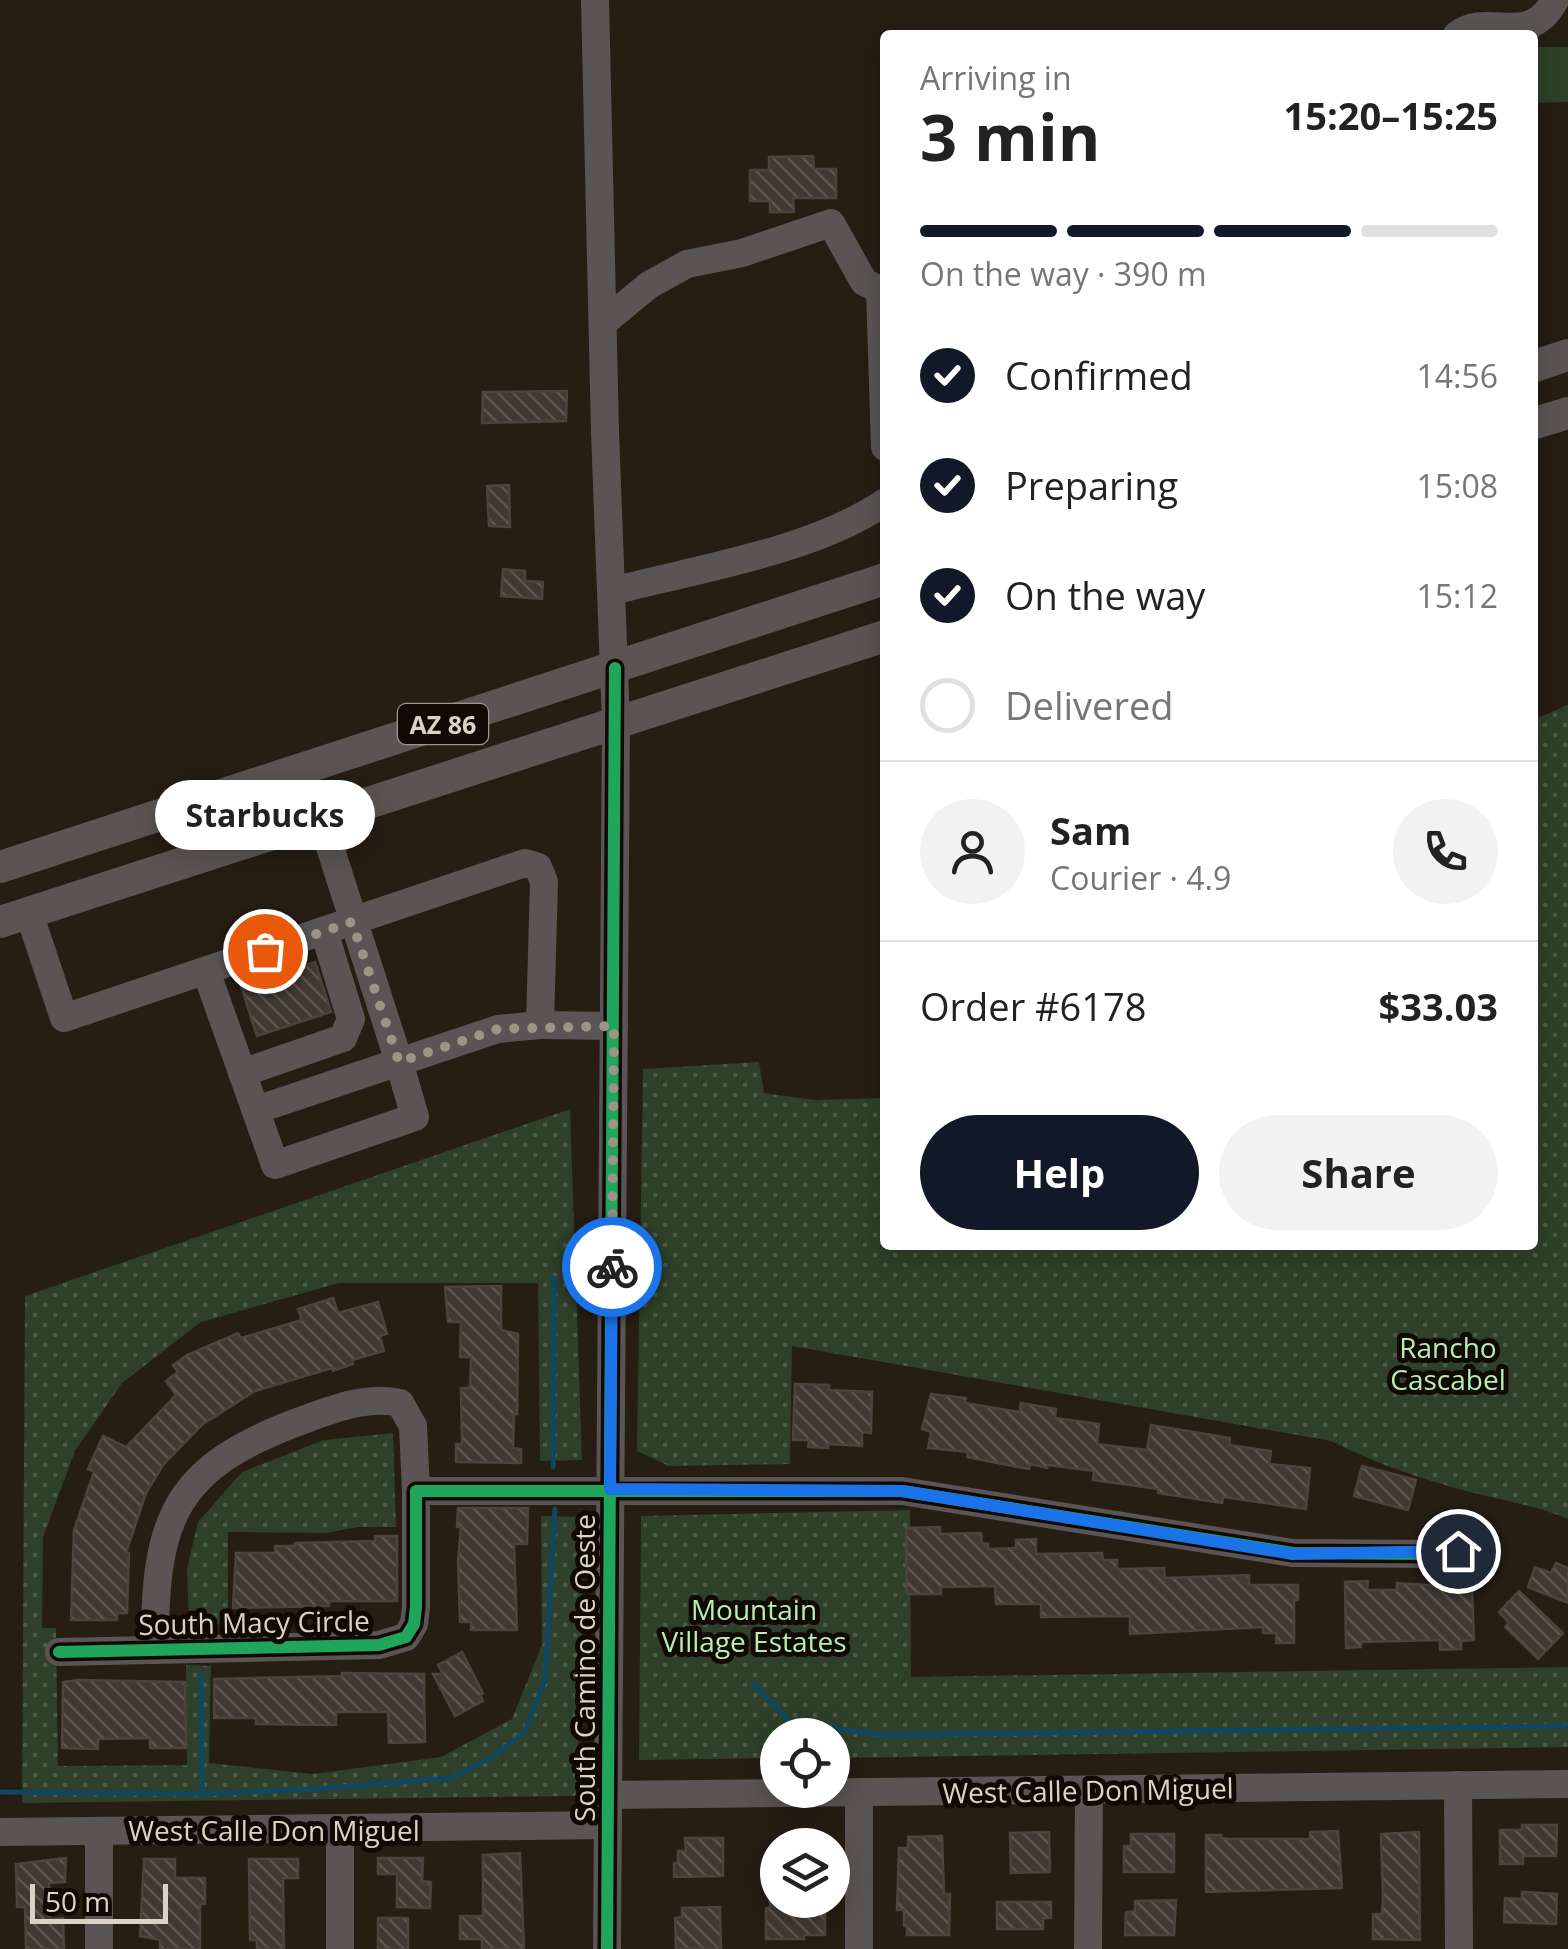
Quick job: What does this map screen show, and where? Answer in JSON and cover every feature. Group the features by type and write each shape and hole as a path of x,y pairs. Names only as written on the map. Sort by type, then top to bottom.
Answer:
{"main road":[{"path":"1538,364 1568,355"},
{"path":"1538,422 1568,413"},
{"name":"AZ 86","path":"0,867 880,581"},
{"name":"AZ 86","path":"14,917 880,638"}],"street":[{"name":"South Camino de Oeste","path":"595,0 616,724 607,1949"},
{"path":"1463,30 1524,28 1546,17 1554,0"},
{"path":"603,323 649,285 687,264 742,253 830,223 864,282 880,288"},
{"path":"612,590 811,539 855,523 880,506"},
{"path":"206,971 276,1165 414,1117 321,819"},
{"path":"14,917 64,1018 525,864 538,867 544,882 540,1026"},
{"path":"242,1072 343,1038 351,1019 324,931"},
{"path":"256,1110 498,1029 614,1026"},
{"name":"South Macy Circle","path":"59,1652 155,1650 379,1645 406,1637 414,1624 416,1607 416,1491 413,1426 405,1398 368,1401 272,1432 230,1452 198,1477 172,1514 159,1558 155,1650"},
{"path":"416,1491 902,1491 1293,1554 1436,1554 1484,1542"},
{"name":"West Calle Don Miguel","path":"608,1795 1568,1784"},
{"path":"1458,1785 1459,1949"},
{"path":"1088,1949 1089,1790"},
{"path":"859,1792 859,1949"},
{"name":"West Calle Don Miguel","path":"0,1832 607,1825"},
{"path":"340,1830 340,1949"},
{"path":"99,1831 99,1949"}],"green space":[{"path":"1538,47 1568,47 1568,102 1538,103"},
{"name":"Rancho Cascabel","path":"1568,705 1568,1519 1417,1476 1331,1441 792,1346 790,1464 669,1466 637,1451 643,1069 759,1062 764,1093 814,1100 880,1098 880,1250 1538,1250 1538,718"},
{"path":"570,1109 582,1460 540,1461 538,1283 339,1283 201,1322 122,1383 75,1451 43,1537 42,1628 56,1628 58,1766 187,1765 186,1665 211,1666 209,1763 313,1774 441,1757 512,1719 542,1645 541,1516 585,1517 577,1796 22,1803 25,1296"},
{"path":"393,1433 396,1527 358,1527 327,1533 228,1532 228,1625 189,1623 187,1569 198,1522 242,1472 324,1440"},
{"name":"Mountain Village Estates","path":"910,1510 911,1677 1568,1667 1568,1747 850,1758 850,1718 760,1718 760,1758 639,1760 641,1516"}],"building":[{"path":"813,156 814,169 836,169 836,198 793,198 794,212 770,212 770,201 750,201 750,170 769,170 769,157"},
{"path":"567,391 566,421 482,423 483,392"},
{"path":"509,485 510,527 489,526 487,486"},
{"path":"503,569 525,571 525,581 543,582 542,599 501,596"},
{"path":"315,962 331,1012 257,1036 241,986"},
{"path":"501,1286 501,1330 518,1334 513,1448 521,1449 521,1463 456,1462 456,1444 462,1444 461,1388 470,1388 471,1357 460,1357 461,1322 448,1322 445,1287"},
{"path":"333,1298 338,1313 378,1302 387,1334 380,1336 384,1351 352,1360 353,1364 333,1371 332,1368 255,1391 203,1424 163,1465 146,1493 126,1553 127,1613 117,1613 117,1620 71,1620 74,1530 94,1472 88,1469 103,1436 126,1447 176,1395 166,1381 178,1372 173,1365 187,1355 238,1333 241,1338 302,1320 298,1309"},
{"path":"795,1384 872,1392 871,1433 862,1432 862,1446 808,1447 809,1440 793,1440"},
{"path":"931,1394 966,1398 965,1403 1020,1412 1021,1403 1056,1409 1055,1418 1099,1424 1097,1444 1147,1450 1151,1425 1230,1438 1229,1445 1271,1451 1269,1464 1310,1468 1306,1509 1223,1497 1222,1503 1158,1493 1158,1489 1093,1480 1094,1471 1030,1464 1029,1469 967,1457 968,1452 928,1448 931,1432 922,1429"},
{"path":"1362,1466 1416,1480 1408,1510 1354,1496"},
{"path":"458,1508 528,1508 527,1544 514,1544 517,1630 471,1630 471,1622 460,1622"},
{"path":"940,1527 940,1534 981,1533 982,1543 988,1544 988,1549 1016,1548 1016,1540 1036,1539 1036,1554 1102,1553 1103,1560 1117,1560 1117,1569 1164,1568 1165,1578 1249,1575 1249,1585 1298,1585 1294,1643 1276,1643 1276,1633 1263,1633 1263,1627 1130,1634 1130,1616 1041,1617 1041,1604 996,1604 995,1586 941,1587 941,1594 907,1594 906,1528"},
{"path":"375,1536 397,1536 397,1601 233,1608 236,1553 275,1553 275,1546 295,1543 375,1541"},
{"path":"1556,1563 1568,1568 1568,1603 1528,1587 1535,1567 1551,1573"},
{"path":"1368,1581 1367,1590 1397,1590 1397,1583 1472,1591 1474,1640 1461,1641 1461,1649 1440,1650 1440,1640 1361,1642 1361,1647 1346,1648 1345,1582"},
{"path":"1519,1591 1563,1633 1538,1659 1505,1627 1509,1623 1499,1612"},
{"path":"462,1652 483,1693 483,1701 455,1716 433,1674 443,1674 438,1665"},
{"path":"424,1674 425,1742 389,1743 388,1712 336,1712 336,1725 256,1724 256,1718 214,1718 214,1679"},
{"path":"63,1682 185,1682 186,1748 150,1748 150,1738 98,1739 98,1749 62,1748"},
{"path":"1522,1825 1557,1825 1556,1856 1523,1856 1523,1864 1500,1864 1500,1830 1522,1830"},
{"path":"1338,1831 1342,1888 1206,1892 1206,1835 1230,1839 1310,1839 1310,1832"},
{"path":"1049,1832 1050,1872 1011,1873 1010,1833"},
{"path":"1419,1832 1420,1940 1373,1939 1373,1914 1382,1914 1381,1834"},
{"path":"1131,1834 1174,1834 1174,1872 1124,1872 1124,1846 1131,1846"},
{"path":"942,1836 944,1894 950,1894 949,1935 907,1935 904,1910 897,1910 899,1848 908,1848 908,1837"},
{"path":"685,1838 723,1838 723,1876 674,1877 678,1851 686,1851"},
{"path":"520,1853 524,1949 482,1949 482,1939 460,1939 460,1916 483,1916 483,1855"},
{"path":"66,1858 65,1882 49,1883 50,1919 63,1918 64,1949 26,1949 25,1907 17,1907 16,1864"},
{"path":"378,1858 423,1858 422,1881 431,1882 430,1908 397,1907 397,1874 378,1874"},
{"path":"144,1859 175,1859 175,1878 205,1878 205,1904 200,1904 200,1949 160,1949 160,1940 140,1936"},
{"path":"249,1859 298,1859 298,1878 283,1878 284,1949 257,1949 257,1940 250,1940"},
{"path":"1522,1892 1557,1894 1556,1924 1504,1922 1505,1898 1522,1899"},
{"path":"1176,1900 1174,1935 1125,1935 1126,1912 1135,1911 1135,1901"},
{"path":"997,1902 1051,1902 1051,1918 1043,1918 1043,1929 997,1929"},
{"path":"720,1907 721,1949 676,1949 675,1918 682,1917 682,1908"},
{"path":"378,1918 408,1918 408,1949 378,1949"},
{"path":"766,1918 825,1918 825,1935 766,1939"}],"waterway":[{"path":"553,1467 554,1278"},
{"path":"0,1792 202,1794 451,1778 490,1758 524,1733 545,1680 555,1509"},
{"path":"201,1675 202,1794"},
{"path":"753,1684 792,1723 882,1735 1568,1726"}],"cycle path":[{"path":"607,1949 615,668"},
{"path":"59,1652 379,1645 406,1637 414,1624 416,1607 416,1491 902,1491 1293,1553 1436,1554 1484,1542"}],"way so far":[{"path":"265,951 352,922 399,1062 498,1029 614,1026 612,1267"}],"place":[{"name":"Starbucks","path":"265,951"}],"route":[{"path":"612,1267 610,1489 902,1491 1293,1554 1458,1551"}]}
